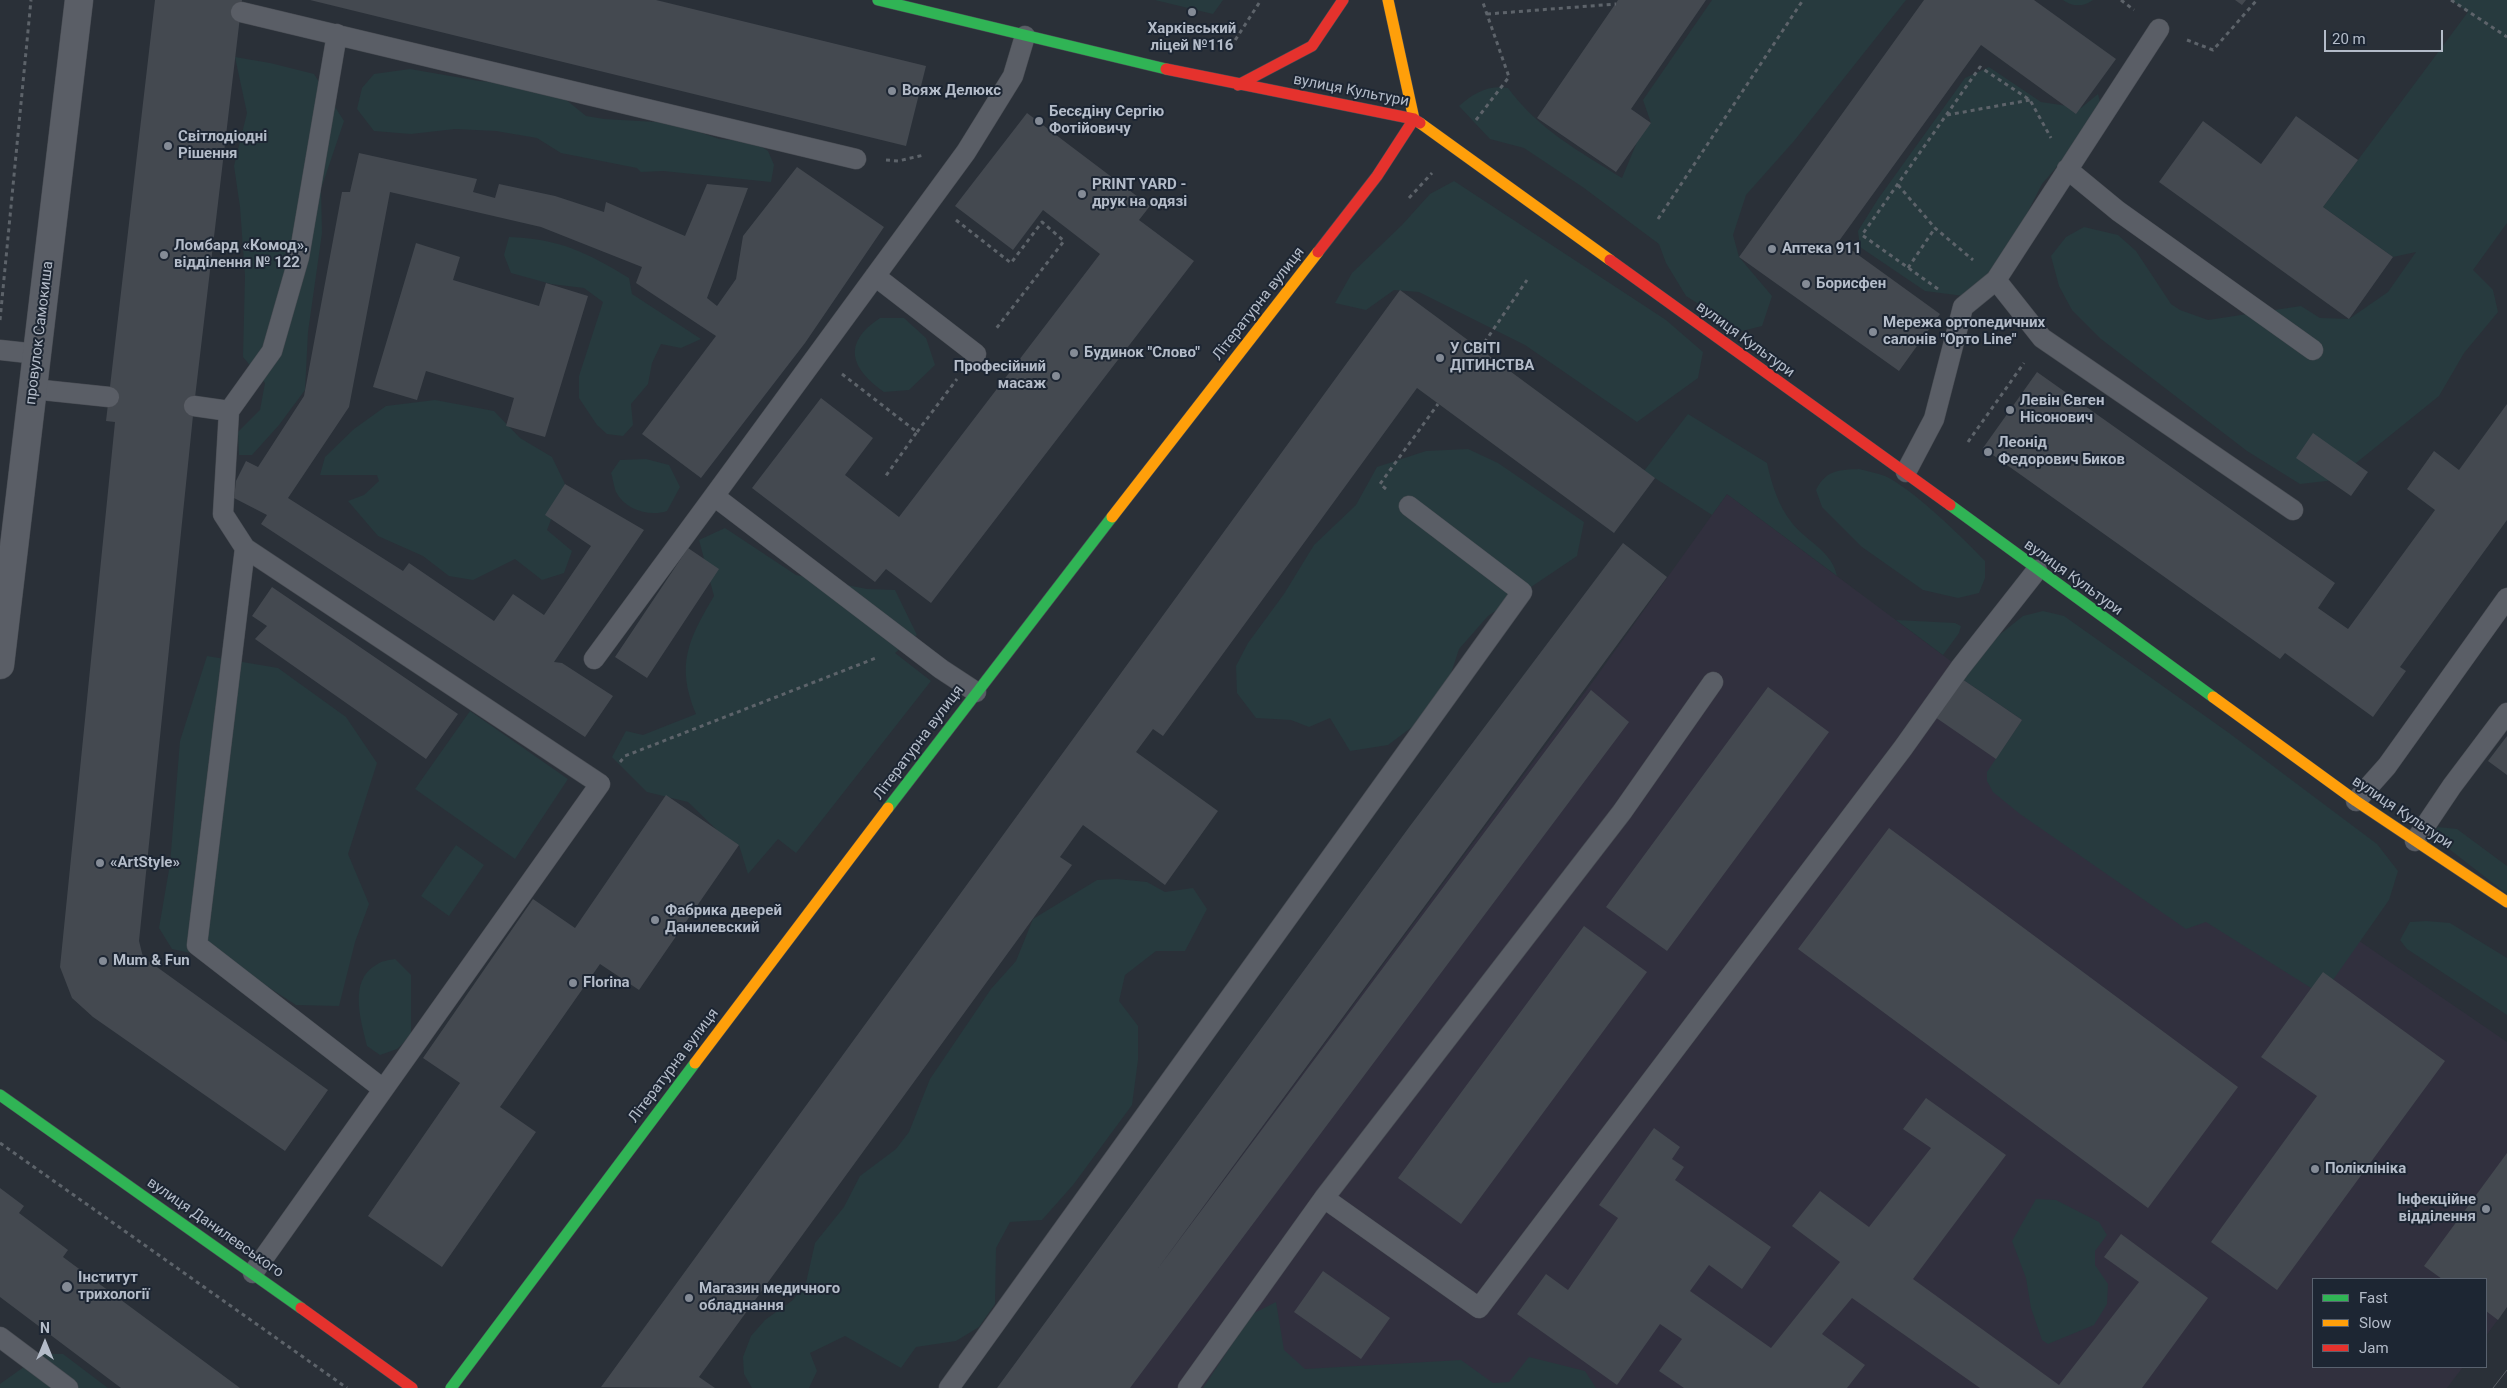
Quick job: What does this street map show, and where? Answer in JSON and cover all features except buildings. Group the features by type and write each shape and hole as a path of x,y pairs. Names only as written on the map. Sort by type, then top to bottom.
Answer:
{"street":[{"name":"провулок Самокиша","path":"0,665 79,0"},
{"name":"вулиця Культури","path":"878,0 1238,85 1414,119 1906,472 2036,570 2356,801 2507,902"},
{"path":"1238,85 1312,46 1343,0"},
{"path":"1388,0 1414,119"},
{"name":"Літературна вулиця","path":"451,1388 976,692 1377,176 1414,119"},
{"name":"вулиця Данилевського","path":"0,1095 253,1273 412,1388"}],"lane":[{"path":"241,12 856,159"},
{"path":"1906,472 1934,419 1963,307 1996,280 2160,29"},
{"path":"253,1273 600,784 245,548 223,514 229,411 272,351 299,257 337,34"},
{"path":"594,659 932,201 973,141 1013,76 1024,36"},
{"path":"2067,169 2118,211 2313,350"},
{"path":"875,276 976,354"},
{"path":"1996,280 2042,338 2293,510"},
{"path":"0,350 37,354"},
{"path":"33,389 109,397"},
{"path":"194,406 229,411"},
{"path":"714,496 941,669 976,692"},
{"path":"949,1388 1522,592 1409,506"},
{"path":"245,548 197,946 383,1088"},
{"path":"1324,1198 1479,1308 1903,748 1960,668 2036,570"},
{"path":"2356,801 2386,766 2507,598"},
{"path":"1188,1388 1324,1198 1622,812 1714,682"},
{"path":"2415,842 2452,786 2507,713"},
{"path":"0,1337 68,1388"}],"path":[{"path":"0,321 31,0"},
{"path":"1223,43 1232,45 1261,0"},
{"path":"1482,0 1509,77 1490,102"},
{"path":"1658,219 1803,0"},
{"path":"2160,29 2213,50 2257,0"},
{"path":"2451,0 2507,37"},
{"path":"1487,14 1616,4"},
{"path":"1963,307 1862,235 1980,67 2030,100 2067,169"},
{"path":"1947,115 2030,100"},
{"path":"856,159 898,161 960,147 973,141"},
{"path":"1898,185 1935,228 1996,280"},
{"path":"884,477 916,432 1064,241 1042,222 1011,263 932,201"},
{"path":"1908,268 1935,228"},
{"path":"1480,349 1527,280"},
{"path":"1968,442 2042,338"},
{"path":"818,355 916,432"},
{"path":"1409,506 1380,484 1438,404"},
{"path":"600,784 626,756 877,657 885,663"},
{"path":"0,1143 347,1388"}],"shaded area":[{"path":"1727,494 1960,668 2507,1042 2507,1307 2487,1335 2487,1278 2312,1278 2312,1368 2462,1368 2447,1388 1069,1388 1594,680"}],"green space":[{"path":"1155,0 1223,0 1213,14"},
{"path":"1712,0 1906,0 1794,141 1746,195 1733,235 1739,257 1772,296 1762,326 1742,331 1686,296 1666,263 1659,244 1584,188 1524,148 1490,139 1459,106 1470,97 1482,91 1501,87 1508,88 1520,103 1546,128 1575,149 1622,178 1637,142 1651,123 1643,100"},
{"path":"2063,0 2093,0 2086,4 2078,5 2070,4"},
{"path":"2451,0 2507,0 2507,223 2473,270 2493,290 2498,312 2464,353 2439,396 2335,480 2300,484 2247,451 2101,339 2072,310 2059,286 2051,256 2066,237 2084,227 2118,235 2136,251 2171,304 2180,310 2208,320 2301,306 2320,318 2349,319 2388,292 2416,252 2393,257 2323,207 2468,12"},
{"path":"235,57 314,74 344,121 321,189 322,233 308,332 305,390 279,425 252,455 239,455 238,432 260,410 265,383 243,357 245,276 240,207 234,166 247,113"},
{"path":"1989,67 2041,102 2081,108 2098,94 2101,106 2074,147 2042,184 2004,259 1964,296 1925,291 1860,247 1858,231 1878,199 1965,78"},
{"path":"410,69 479,81 522,84 559,94 586,116 604,119 674,123 719,139 755,142 768,151 774,165 771,182 663,171 641,172 637,168 561,153 537,138 496,131 455,129 411,134 374,131 357,109 362,88 374,74"},
{"path":"1454,181 1666,320 1703,352 1698,378 1637,422 1525,345 1419,292 1394,290 1366,310 1335,303 1352,273 1402,225 1430,194"},
{"path":"509,237 527,238 558,244 586,254 629,278 632,294 701,339 681,348 661,344 652,363 648,384 631,404 633,425 623,436 607,434 597,425 579,398 579,376 603,302 584,288 551,284 511,273 504,255"},
{"path":"880,318 904,318 926,338 935,365 909,390 884,392 864,374 858,365 855,355 860,337 868,327"},
{"path":"435,400 494,411 520,438 552,457 565,484 547,530 572,551 564,573 542,580 515,559 473,580 449,576 423,556 378,536 348,501 364,495 379,481 377,475 320,475 325,457 354,429 386,406"},
{"path":"1688,414 1767,463 1776,494 1787,516 1798,530 1825,553 1834,567 1837,576 1727,494 1712,515 1644,471"},
{"path":"1468,449 1498,463 1584,522 1577,556 1488,616 1459,649 1440,706 1388,745 1350,751 1330,718 1309,727 1291,720 1256,718 1237,693 1236,666 1248,643 1284,594 1314,545 1356,505 1377,467 1426,451"},
{"path":"646,459 669,465 680,487 667,511 653,513 638,511 625,503 616,492 611,473 620,460"},
{"path":"1859,469 1885,476 1896,482 1951,527 1985,561 1985,578 1979,593 1958,598 1923,590 1862,547 1822,507 1816,490 1824,478 1833,472"},
{"path":"725,528 796,575 867,589 895,590 917,635 895,653 931,681 796,853 778,839 748,874 739,845 719,832 688,802 647,792 612,757 626,731 643,735 696,714 686,681 688,652 698,626 714,596 699,540"},
{"path":"2043,611 2064,616 2229,733 2377,844 2398,871 2389,900 2333,980 2311,988 2206,922 2186,929 2020,814 1993,792 1987,781 1987,772 2022,720 1962,679 1998,636 2023,616"},
{"path":"1896,620 1955,623 1961,626 1959,633 1943,655"},
{"path":"207,656 278,668 346,717 377,763 348,854 369,904 355,942 339,1006 296,1005 228,961 172,949 159,928 170,864 180,741"},
{"path":"470,711 568,779 515,859 415,789"},
{"path":"2438,827 2457,829 2507,866 2507,894 2431,835"},
{"path":"456,845 484,865 449,916 421,896"},
{"path":"1117,879 1147,882 1165,892 1193,888 1207,909 1185,951 1156,951 1125,975 1119,1001 1138,1026 1138,1060 1132,1105 1073,1185 1042,1220 1010,1222 996,1248 995,1304 979,1327 956,1341 916,1347 901,1368 845,1336 810,1353 817,1371 809,1388 752,1388 744,1374 743,1357 751,1336 765,1320 793,1300 806,1283 815,1243 844,1207 860,1176 896,1149 909,1132 930,1079 991,989 1016,961 1033,919 1097,880"},
{"path":"2410,922 2450,923 2507,958 2507,1015 2407,949 2400,940"},
{"path":"395,959 411,975 411,1036 397,1049 380,1055 367,1046 360,1014 359,991 367,972 380,963"},
{"path":"2036,1199 2056,1200 2099,1222 2107,1235 2095,1251 2095,1265 2108,1284 2107,1304 2094,1325 2048,1344 2042,1340 2031,1308 2026,1278 2012,1241"},
{"path":"1276,1302 1284,1350 1305,1369 1461,1360 1493,1383 1509,1382 1529,1357 1585,1371 1596,1388 1203,1388 1252,1314"},
{"path":"42,1354 63,1354 108,1388 0,1388 0,1384"}],"tram line":[{"path":"2493,1388 2507,1370"}],"traffic: fast":[{"path":"878,0 1166,69"},
{"path":"1950,505 2213,697"},
{"path":"888,808 1112,517"},
{"path":"451,1388 695,1063"},
{"path":"0,1095 301,1308"}],"traffic: slow":[{"path":"1388,0 1414,119"},
{"path":"1420,123 1610,260"},
{"path":"1112,517 1318,252"},
{"path":"2213,697 2356,801 2507,902"},
{"path":"695,1063 888,808"}],"traffic: jam":[{"path":"1238,85 1312,46 1343,0"},
{"path":"1166,69 1414,119 1420,123"},
{"path":"1318,252 1377,176 1414,119"},
{"path":"1610,260 1950,505"},
{"path":"301,1308 412,1388"}],"place":[{"name":"Харківський ліцей №116","path":"1192,12"},
{"name":"Вояж Делюкс","path":"892,91"},
{"name":"Бесєдіну Сергію Фотійовичу","path":"1039,121"},
{"name":"Світлодіодні Рішення","path":"168,146"},
{"name":"PRINT YARD - друк на одязі","path":"1082,194"},
{"name":"Аптека 911","path":"1772,249"},
{"name":"Ломбард «Комод», відділення № 122","path":"164,255"},
{"name":"Борисфен","path":"1806,284"},
{"name":"Мережа ортопедичних салонiв \"Орто Line\"","path":"1873,332"},
{"name":"Будинок \"Слово\"","path":"1074,353"},
{"name":"У СВІТІ ДІТИНСТВА","path":"1440,358"},
{"name":"Професійний масаж","path":"1056,376"},
{"name":"Левін Євген Нісонович","path":"2010,410"},
{"name":"Леонід Федорович Биков","path":"1988,452"},
{"name":"«ArtStyle»","path":"100,863"},
{"name":"Фабрика дверей Данилевский","path":"655,920"},
{"name":"Mum & Fun","path":"103,961"},
{"name":"Florina","path":"573,983"},
{"name":"Поліклініка","path":"2315,1169"},
{"name":"Інфекційне відділення","path":"2486,1209"},
{"name":"Інститут трихології","path":"67,1287"},
{"name":"Магазин медичного обладнання","path":"689,1298"}]}
